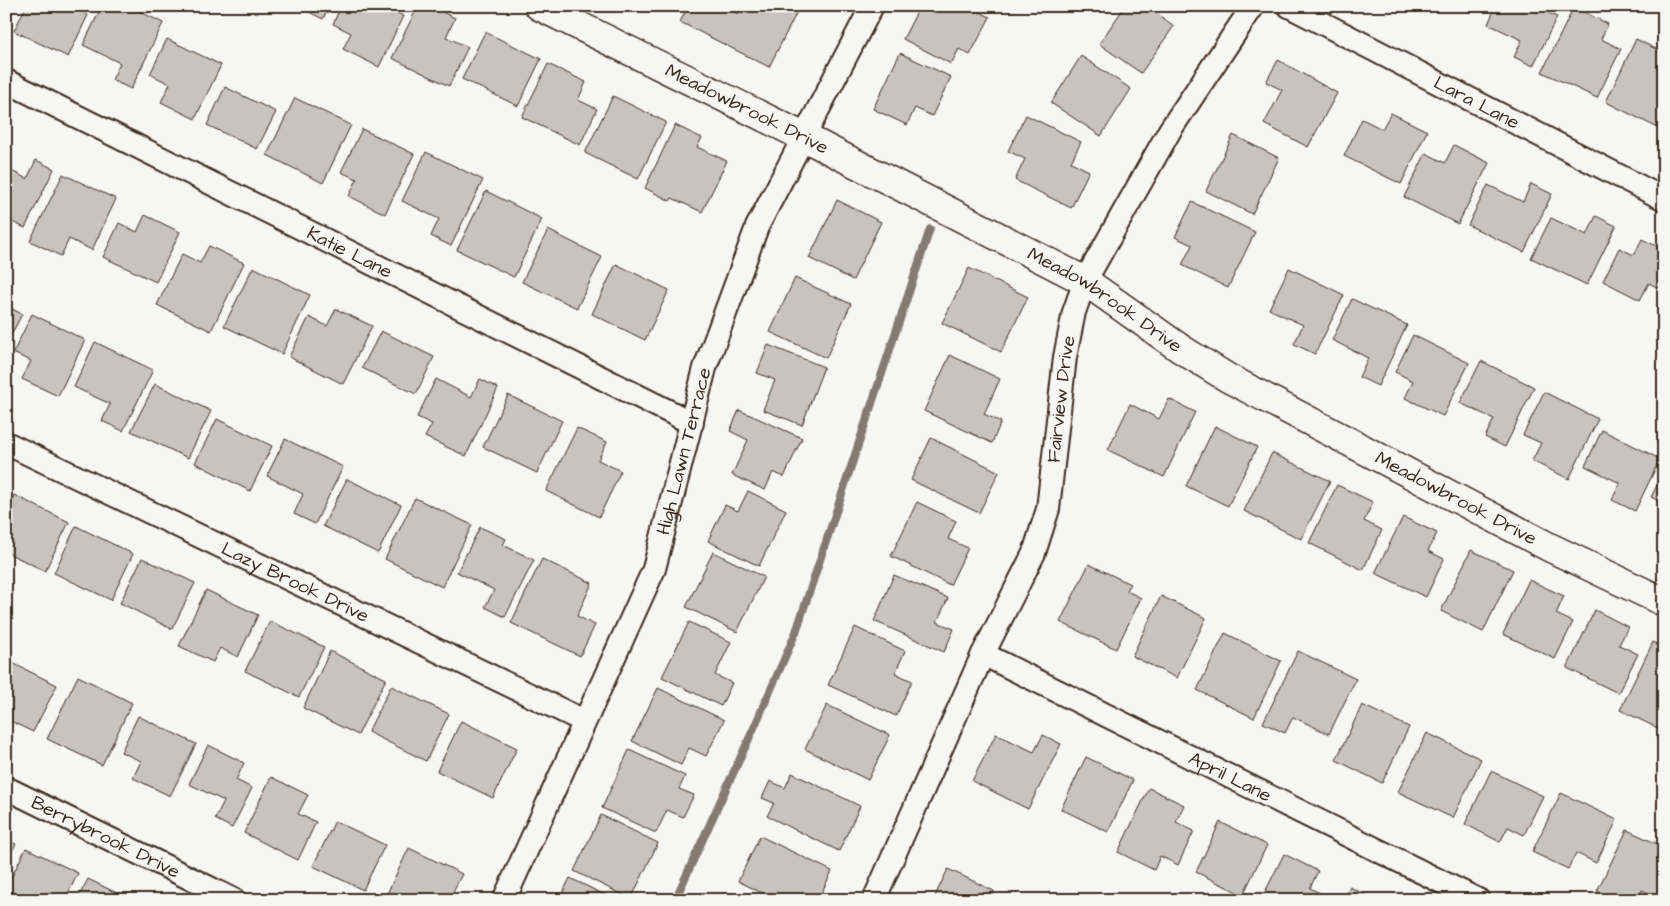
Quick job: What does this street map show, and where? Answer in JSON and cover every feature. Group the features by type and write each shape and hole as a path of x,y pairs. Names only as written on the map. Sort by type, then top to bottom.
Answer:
{"street":[{"name":"Meadowbrook Drive","path":"539,6 1085,281 1181,349 1228,378 1549,547 1664,602"},
{"name":"High Lawn Terrace","path":"504,900 654,569 705,368 757,227 872,6"},
{"name":"Fairview Drive","path":"874,900 983,654 1034,554 1048,509 1065,357 1074,312 1085,281 1170,130 1253,6"},
{"name":"Lara Lane","path":"1289,6 1664,199"},
{"name":"Katie Lane","path":"6,81 692,423"},
{"name":"Lazy Brook Drive","path":"6,443 584,721"},
{"name":"April Lane","path":"983,654 1478,900"},
{"name":"Berrybrook Drive","path":"6,788 234,900"}],"building":[{"path":"6,6 13,6 6,21"},
{"path":"26,6 71,6 88,15 68,57 14,31"},
{"path":"102,6 129,6 163,23 131,89 112,80 120,63 83,45"},
{"path":"297,6 329,6 323,19"},
{"path":"341,6 385,6 403,16 379,67 343,49 351,33 333,24"},
{"path":"418,6 430,6 455,18 446,37 468,47 449,86 392,58"},
{"path":"688,6 722,6 738,14 742,6 800,6 769,67 680,22"},
{"path":"920,6 968,6 990,17 970,55 959,49 951,64 903,39"},
{"path":"1125,6 1146,6 1174,26 1141,73 1099,44"},
{"path":"1496,6 1534,6 1557,17 1533,66 1514,57 1522,40 1488,24"},
{"path":"1574,7 1608,24 1601,39 1621,49 1597,98 1542,72"},
{"path":"485,32 541,59 518,106 462,79"},
{"path":"167,39 221,65 195,119 161,102 170,84 150,74"},
{"path":"1636,39 1664,53 1664,120 1660,129 1606,102"},
{"path":"900,53 951,77 932,116 915,108 907,125 873,109"},
{"path":"1081,56 1131,89 1101,136 1051,103"},
{"path":"1278,60 1337,93 1308,147 1264,124 1282,90 1266,82"},
{"path":"548,64 586,82 578,100 597,109 580,145 522,117"},
{"path":"225,87 276,112 257,149 207,125"},
{"path":"613,96 666,122 638,179 585,153"},
{"path":"295,98 351,125 323,183 267,155"},
{"path":"1391,113 1427,131 1401,184 1344,156 1362,119 1382,129"},
{"path":"1026,115 1081,142 1071,162 1089,171 1071,208 1015,180 1025,159 1008,151"},
{"path":"675,125 702,138 697,147 727,161 702,212 672,198 670,201 645,188"},
{"path":"362,129 414,154 385,214 349,196 357,179 341,172"},
{"path":"1233,135 1279,158 1252,214 1206,191"},
{"path":"1454,145 1489,163 1458,224 1404,197 1426,153 1445,163"},
{"path":"426,152 483,180 451,246 431,236 439,219 402,201"},
{"path":"36,160 54,169 25,228 6,219 6,168 27,179"},
{"path":"63,174 116,199 92,250 69,239 61,256 30,241"},
{"path":"1531,184 1552,194 1524,252 1468,225 1488,185 1523,202"},
{"path":"486,191 542,219 514,277 457,250"},
{"path":"837,200 881,222 853,280 809,258"},
{"path":"1192,202 1255,232 1228,288 1182,265 1192,245 1175,237"},
{"path":"145,215 180,232 156,282 103,257 119,223 137,232"},
{"path":"1596,216 1616,226 1587,285 1531,258 1551,218 1587,235"},
{"path":"548,230 602,257 577,308 522,282"},
{"path":"1642,239 1664,250 1664,287 1662,290 1649,283 1640,300 1603,281 1619,248 1634,255"},
{"path":"209,246 244,263 211,331 157,305 182,254 200,263"},
{"path":"616,264 669,290 645,340 592,314"},
{"path":"253,267 310,295 282,354 224,326"},
{"path":"969,268 1028,297 1001,352 942,323"},
{"path":"1289,268 1344,295 1315,354 1294,344 1303,325 1269,309"},
{"path":"795,278 851,304 826,358 770,332"},
{"path":"1352,299 1407,325 1378,386 1359,377 1368,358 1332,340"},
{"path":"6,306 22,314 6,345"},
{"path":"336,309 372,326 343,384 289,357 309,317 327,326"},
{"path":"32,314 85,340 58,396 22,379 31,361 13,353"},
{"path":"381,331 434,357 416,394 362,368"},
{"path":"1413,335 1469,363 1443,416 1405,398 1413,381 1395,372"},
{"path":"95,342 153,370 123,431 102,421 110,404 74,387"},
{"path":"768,345 824,367 802,425 763,410 775,380 757,373"},
{"path":"950,355 1000,379 984,414 1001,422 992,443 924,411"},
{"path":"1481,361 1534,387 1505,447 1485,437 1494,419 1460,403"},
{"path":"436,379 471,397 480,379 498,388 466,456 425,437 432,424 417,417"},
{"path":"155,384 211,411 188,458 131,431"},
{"path":"1544,392 1598,419 1569,479 1532,461 1541,443 1523,435"},
{"path":"508,395 562,421 537,473 483,447"},
{"path":"1169,399 1195,412 1164,477 1108,450 1130,404 1159,419"},
{"path":"739,410 802,438 784,477 773,472 765,490 732,475 748,440 730,431"},
{"path":"217,419 272,446 250,491 195,463"},
{"path":"1215,426 1257,447 1228,506 1186,486"},
{"path":"577,428 607,442 598,460 621,471 599,517 546,491"},
{"path":"1602,430 1660,459 1635,511 1612,500 1620,483 1585,466"},
{"path":"931,438 999,472 979,513 911,480"},
{"path":"285,439 343,467 315,524 294,514 303,494 267,476"},
{"path":"1272,453 1330,481 1301,539 1244,511"},
{"path":"1664,472 1664,503 1651,497"},
{"path":"347,479 401,505 378,553 323,526"},
{"path":"1337,485 1373,502 1364,521 1382,530 1363,570 1309,543"},
{"path":"748,491 786,510 759,566 708,541 725,505 738,511"},
{"path":"14,495 69,522 45,571 6,552 6,511"},
{"path":"415,498 472,525 442,587 385,559"},
{"path":"917,502 956,521 948,539 968,548 950,585 891,556"},
{"path":"1403,517 1437,533 1428,551 1444,559 1426,597 1375,573"},
{"path":"76,526 133,554 111,600 54,573"},
{"path":"480,527 506,539 503,545 534,560 505,617 485,607 494,590 457,572"},
{"path":"1471,550 1513,570 1483,632 1441,611"},
{"path":"713,552 764,577 737,632 686,607"},
{"path":"142,558 195,583 172,629 120,603"},
{"path":"542,559 592,583 577,616 595,625 580,656 511,623"},
{"path":"1089,564 1130,584 1127,591 1141,598 1116,649 1060,622"},
{"path":"894,575 948,598 937,622 954,629 944,652 874,621"},
{"path":"1529,580 1564,596 1556,614 1573,622 1555,659 1503,634"},
{"path":"206,590 258,615 238,657 220,648 213,662 179,646"},
{"path":"1161,596 1206,618 1177,678 1132,656"},
{"path":"1595,610 1628,627 1619,645 1638,654 1618,693 1567,668"},
{"path":"270,621 324,647 299,697 245,671"},
{"path":"689,622 731,642 715,675 732,683 721,706 662,677"},
{"path":"855,627 905,651 895,673 912,681 896,716 828,685"},
{"path":"1225,633 1281,661 1254,718 1197,690"},
{"path":"1653,642 1664,648 1664,731 1620,710"},
{"path":"330,651 386,679 358,735 303,708"},
{"path":"1298,651 1356,679 1329,734 1293,717 1285,733 1263,723"},
{"path":"6,660 57,685 33,732 6,719"},
{"path":"78,676 132,703 102,765 47,739"},
{"path":"391,686 449,714 426,761 368,732"},
{"path":"658,688 724,720 706,756 689,748 681,765 632,741"},
{"path":"827,705 890,735 868,780 805,749"},
{"path":"1362,705 1409,727 1382,783 1336,760"},
{"path":"138,716 196,744 170,796 133,778 141,761 121,752"},
{"path":"461,721 517,748 493,798 437,771"},
{"path":"1427,733 1481,759 1453,818 1398,792"},
{"path":"996,734 1034,752 1043,735 1061,744 1028,809 972,781"},
{"path":"208,745 244,763 236,780 252,788 232,828 215,819 224,801 189,784"},
{"path":"629,750 685,776 679,789 694,795 683,817 667,810 656,833 602,808"},
{"path":"1086,757 1133,780 1108,832 1061,809"},
{"path":"1491,771 1543,796 1524,835 1508,827 1500,842 1465,824"},
{"path":"792,773 860,806 839,851 767,816 774,803 762,798 770,781 785,788"},
{"path":"271,777 308,795 298,814 316,822 298,860 244,833"},
{"path":"1149,788 1184,805 1176,822 1194,831 1178,865 1160,856 1154,870 1118,852"},
{"path":"1561,793 1617,820 1596,863 1576,853 1568,869 1532,852"},
{"path":"601,815 658,843 631,899 574,871"},
{"path":"335,821 385,845 363,890 313,866"},
{"path":"1220,822 1267,845 1243,895 1196,872"},
{"path":"1627,830 1664,847 1664,889 1659,898 1642,890 1637,900 1616,900 1597,891"},
{"path":"760,836 832,871 818,900 776,900 738,881"},
{"path":"6,839 16,844 6,863"},
{"path":"26,848 78,873 65,900 6,900 6,888"},
{"path":"409,848 462,874 449,900 384,900"},
{"path":"1284,854 1318,871 1310,888 1327,897 1326,900 1261,900"},
{"path":"948,869 994,891 990,900 933,900"},
{"path":"570,878 615,900 559,900"},
{"path":"88,879 131,900 77,900"},
{"path":"1350,887 1376,900 1344,900"}],"waterway":[{"path":"675,900 796,632 930,229"}]}
